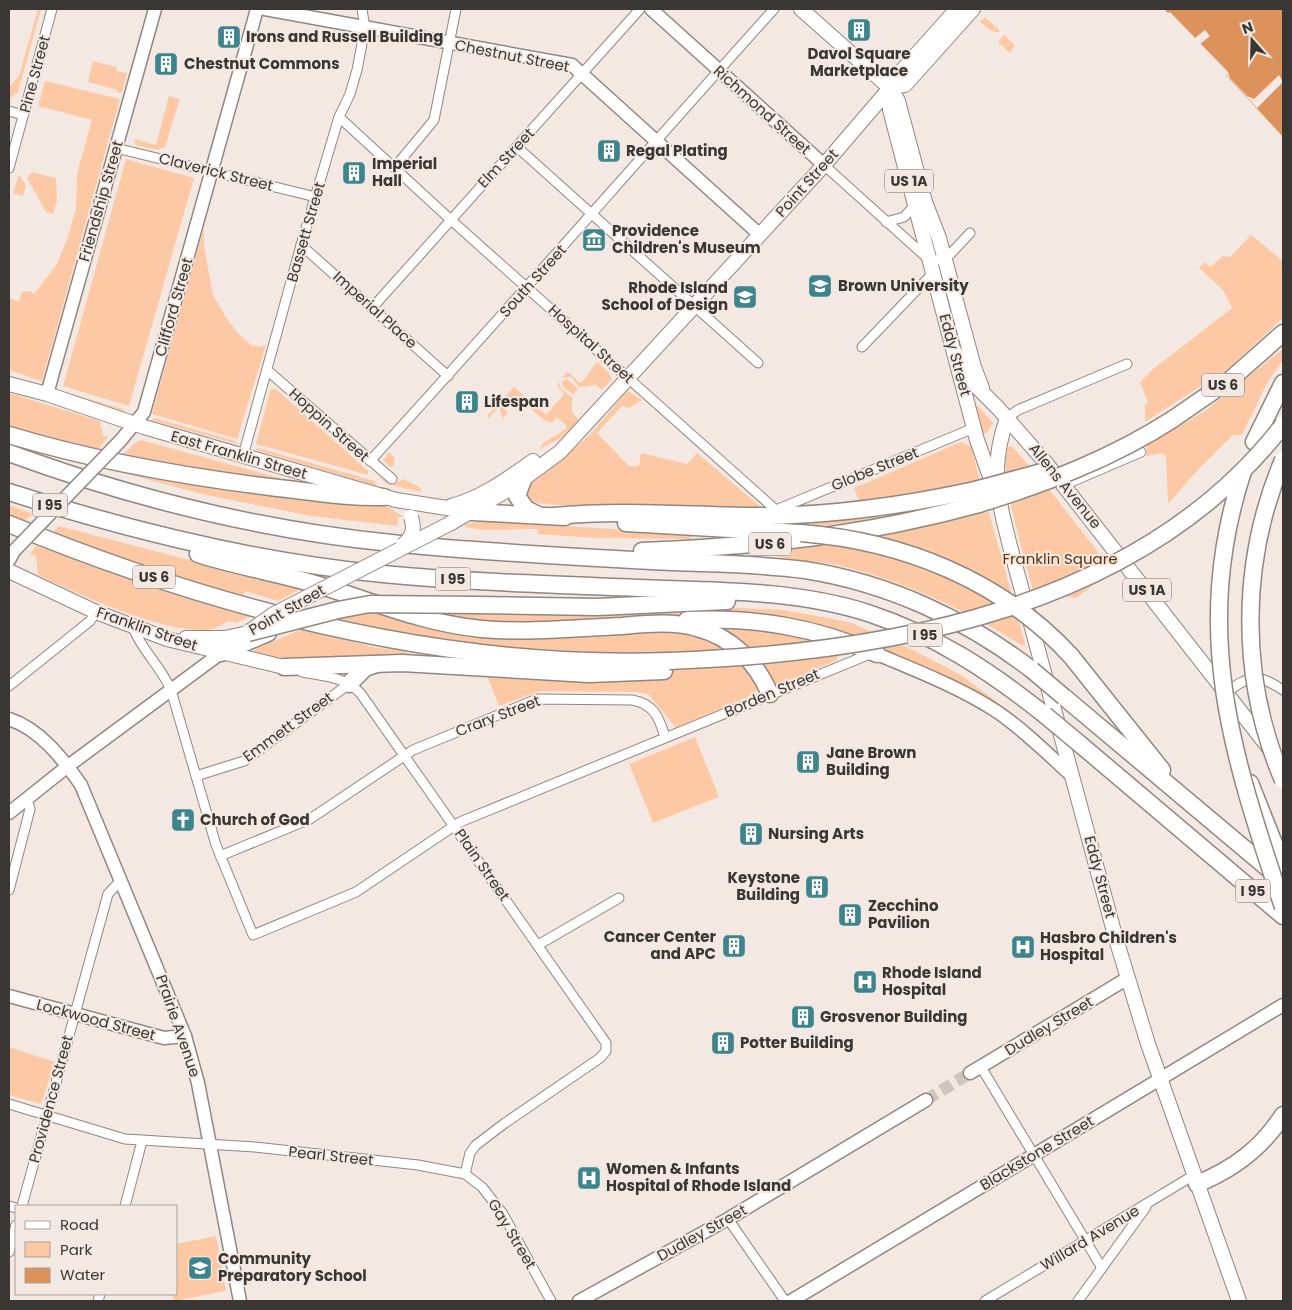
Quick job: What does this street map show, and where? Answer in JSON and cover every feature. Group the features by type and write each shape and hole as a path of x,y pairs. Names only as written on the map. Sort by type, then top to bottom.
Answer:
{"highway":[{"name":"US 6","path":"557,555 720,548 785,542 882,528 977,497 1090,464 1133,443 1225,384 1283,333"},
{"path":"1283,382 1254,442 1229,520 1220,582 1220,656 1231,729 1245,792 1283,907"},
{"path":"284,667 380,663 444,664 589,674 670,666 718,667 776,655 875,641 939,627 1019,603 1096,572 1154,540 1195,512 1245,468 1283,424"},
{"path":"9,435 81,455 166,473 347,497 390,498"},
{"name":"I 95","path":"9,453 130,493 258,523 387,543 772,567 838,577 887,591 942,613 994,642 1032,670 1283,881"},
{"path":"1283,460 1268,502 1257,542 1251,583 1250,625 1252,666 1258,700 1270,747 1283,780"},
{"path":"523,480 517,496 526,509 546,516"},
{"name":"I 95","path":"9,492 92,517 221,549 351,571 452,580 751,592 820,601 883,618 939,642 992,673 1081,745 1283,916"},
{"path":"472,512 546,516 603,522 702,521 859,510 977,497"},
{"path":"92,517 190,552 315,584 400,613 440,623 510,630 713,619 773,622 826,634 877,654"},
{"path":"702,521 831,536 872,544 912,555 960,574 1003,598 1035,621 1071,656 1183,797"},
{"name":"US 6","path":"9,524 109,562 187,588 281,614 364,633 462,650 670,666"},
{"path":"248,632 378,604 597,607 714,601 820,601"},
{"path":"221,653 306,618"},
{"path":"643,624 686,625 717,635 737,648 752,663 770,694"},
{"path":"349,684 365,668 380,663"},
{"path":"1231,729 1283,866"},
{"path":"1196,1180 1242,1161 1261,1145 1280,1121"}],"main road":[{"name":"Eddy Street","path":"801,9 890,88 900,106 925,202 945,260 974,367 988,397"},
{"name":"Point Street","path":"221,653 274,614 400,547 472,512 523,480 560,452 824,165 890,88 896,77 957,9"},
{"name":"Point Street","path":"890,88 905,85 973,9"},
{"name":"Eddy Street","path":"890,88 890,110 974,428 1000,503"},
{"name":"Allens Avenue","path":"955,352 964,373 1007,418 1064,485 1283,766"},
{"name":"East Franklin Street","path":"9,384 47,394 136,424 390,498 438,508 472,512"},
{"name":"Eddy Street","path":"1007,418 998,444 996,463 1000,503 1011,550 1128,978 1160,1079 1239,1301"},
{"name":"Point Street","path":"438,508 467,502 490,490 580,431"},
{"path":"390,498 411,517 414,530 412,538 400,547"},
{"name":"Franklin Street","path":"9,571 96,612 132,624 167,639 284,667"},
{"path":"156,634 198,639 225,638 248,632"}],"street":[{"name":"Pine Street","path":"9,168 52,9"},
{"name":"Friendship Street","path":"47,394 155,9"},
{"name":"Clifford Street","path":"12,556 136,424 144,412 257,9"},
{"name":"Chestnut Street","path":"265,9 572,65 759,234"},
{"name":"Bassett Street","path":"243,456 301,245 339,117 350,94 357,70 365,28 362,9"},
{"path":"395,168 434,120 456,9"},
{"name":"Elm Street","path":"373,307 640,9"},
{"name":"Richmond Street","path":"651,9 824,165 932,266"},
{"name":"South Street","path":"370,461 528,288 654,141 774,9"},
{"path":"9,111 23,115"},
{"name":"Hospital Street","path":"339,117 450,220 630,378 776,510"},
{"path":"517,147 758,363"},
{"name":"Claverick Street","path":"116,148 316,197"},
{"path":"886,222 904,217 915,205"},
{"path":"862,347 932,266 945,260 970,233"},
{"name":"Imperial Place","path":"301,245 373,307 448,376"},
{"path":"1007,418 1018,410 1127,364"},
{"name":"Hoppin Street","path":"267,370 392,479"},
{"name":"Globe Street","path":"776,510 974,428"},
{"path":"1064,485 1141,452"},
{"path":"9,686 90,621 96,612"},
{"path":"132,624 136,636 171,690 220,856"},
{"name":"Point Street","path":"9,813 68,766 221,653"},
{"path":"877,654 951,687 994,710 1017,726 1072,776"},
{"name":"Borden Street","path":"220,856 253,936 356,892 454,826 864,655 877,654"},
{"name":"Franklin Street","path":"284,667 349,684"},
{"path":"1227,692 1246,679 1256,677 1265,679 1283,690"},
{"name":"Plain Street","path":"349,684 361,694 606,1043 606,1051 600,1058 505,1122 476,1145 470,1152 465,1174"},
{"name":"Emmett Street","path":"196,776 244,761 349,684"},
{"name":"Crary Street","path":"220,856 310,818 413,750 537,699 644,702 658,716 665,737"},
{"name":"Prairie Avenue","path":"9,719 31,730 68,766 81,784 185,1036 198,1083 240,1301"},
{"path":"9,890 30,809 28,799"},
{"name":"Providence Street","path":"22,1205 108,894 120,881"},
{"path":"538,945 619,898"},
{"name":"Dudley Street","path":"970,1074 1128,978"},
{"name":"Lockwood Street","path":"9,996 164,1038 185,1036"},
{"name":"Blackstone Street","path":"791,1301 1283,1004"},
{"path":"981,1066 1102,1268"},
{"name":"Dudley Street","path":"579,1301 728,1219 926,1100"},
{"name":"Pearl Street","path":"9,1104 125,1139 255,1147 418,1165 465,1174"},
{"path":"124,1205 142,1141"},
{"name":"Gay Street","path":"465,1174 482,1187 503,1214 551,1301"},
{"name":"Willard Avenue","path":"985,1301 1149,1203 1196,1180"},
{"path":"1078,1301 1149,1203"},
{"path":"728,1219 785,1301"},
{"path":"9,1252 15,1229"}],"green space":[{"path":"38,9 41,9 18,92 9,99 9,87 19,76"},
{"path":"985,17 999,30 999,33 990,30 980,22"},
{"path":"1004,35 1015,45 1010,53 998,42"},
{"path":"93,61 117,67 116,71 127,73 122,93 88,82"},
{"path":"45,81 120,99 42,381 9,370 9,298 19,302 22,292 30,291 34,294 57,264 76,209 77,174 92,120 38,106"},
{"path":"169,96 180,99 165,147 157,150 136,145 134,139 156,145"},
{"path":"126,159 194,178 129,406 63,386"},
{"path":"32,172 56,178 57,201 53,214 46,212 27,178"},
{"path":"19,174 26,186 23,196 13,193"},
{"path":"204,227 204,246 213,295 238,333 251,345 259,347 266,345 237,439 152,414"},
{"path":"1251,235 1283,261 1283,318 1229,368 1145,422 1145,405 1148,403 1140,382 1152,370 1232,308 1223,290 1199,268 1205,262 1210,267 1223,256 1230,257"},
{"path":"1283,349 1283,360 1267,383 1242,435 1233,435 1196,472 1168,504 1166,456 1161,453 1147,456 1147,445 1205,411"},
{"path":"597,362 608,372 612,379 602,390 595,385 579,387 571,377 563,377 566,373 570,373 580,383"},
{"path":"567,379 578,389 573,395 562,385 562,381"},
{"path":"559,381 561,389 572,397 572,412 579,420 561,438 540,449 542,444 567,428 556,417 552,423 544,420 517,397 505,410 508,413 503,419 499,406 489,418 487,416 514,387 546,415 564,394 558,387"},
{"path":"272,389 276,389 368,471 368,475 256,444"},
{"path":"628,391 642,400 629,408 622,406 597,433 629,466 639,466 641,453 687,464 697,453 762,508 558,505 528,502 526,490 531,484 584,440"},
{"path":"66,392 123,409 125,412 63,394"},
{"path":"9,393 100,421 103,436 108,437 97,451 9,428"},
{"path":"978,406 993,423 987,433 982,435 974,407"},
{"path":"155,418 235,441 237,444 151,420"},
{"path":"141,440 280,478 280,480 187,470 120,457 136,442"},
{"path":"961,442 971,446 980,481 894,498 859,501 854,488"},
{"name":"Franklin Square","path":"1012,446 1048,488 1113,571 1076,598 1033,590 1019,539 1006,475 1008,447"},
{"path":"258,448 375,481 377,486 255,450"},
{"path":"389,452 395,458 391,468 383,460"},
{"path":"110,466 388,507 404,517 398,517 397,526 311,516 206,495 108,469"},
{"path":"376,474 392,485 404,479 421,488 421,492 387,484"},
{"path":"943,504 865,521 812,527 812,523"},
{"path":"9,505 33,514 23,522 9,516"},
{"path":"989,512 1025,647 959,610 889,580 841,566 784,558 766,553 767,551 832,544"},
{"path":"483,521 693,534 691,539 594,538 538,534 538,529 483,530 465,527 466,524"},
{"path":"59,526 301,589 278,601 245,591 243,596 154,570 52,533"},
{"path":"36,546 251,616 236,623 229,621 208,630 189,629 145,619 98,602 38,575 36,556 30,554"},
{"path":"739,608 783,610 849,622 913,650 961,675 1010,712 871,645 689,616 504,626 415,613"},
{"path":"366,611 408,622 683,631 724,646 757,679 758,689 752,695 676,728 648,694 635,692 539,691 499,706 487,676 669,677 669,654 583,652 499,646 373,628 331,618"},
{"path":"761,626 840,644 837,660 784,683 775,684 716,627"},
{"path":"303,629 377,648 399,650 412,654 415,658 282,660 258,658 253,652 257,648"},
{"path":"695,737 719,797 653,823 629,764"},
{"path":"9,1047 55,1062 41,1104 9,1095"},
{"name":"Community Preparatory School","path":"216,1236 226,1291 174,1301 172,1295 178,1295 178,1244"}],"water":[{"path":"1164,9 1283,9 1283,137 1226,75 1228,72 1170,12 1168,13"}],"pier":[{"path":"1205,30 1210,36 1199,45 1194,39"},
{"path":"1224,72 1228,72 1230,78 1247,96 1254,99 1279,75 1283,82 1257,108"}],"tunnel":[{"path":"926,1100 970,1073"}],"place":[{"name":"Davol Square Marketplace","path":"859,30"},
{"name":"Irons and Russell Building","path":"229,37"},
{"name":"Chestnut Commons","path":"166,64"},
{"name":"Regal Plating","path":"609,151"},
{"name":"Imperial Hall","path":"354,173"},
{"name":"Providence Children's Museum","path":"594,240"},
{"name":"Brown University","path":"820,286"},
{"name":"Rhode Island School of Design","path":"745,297"},
{"name":"Lifespan","path":"467,402"},
{"name":"Jane Brown Building","path":"808,762"},
{"name":"Church of God","path":"183,820"},
{"name":"Nursing Arts","path":"751,834"},
{"name":"Keystone Building","path":"817,887"},
{"name":"Zecchino Pavilion","path":"850,915"},
{"name":"Cancer Center and APC","path":"734,946"},
{"name":"Hasbro Children's Hospital","path":"1023,947"},
{"name":"Rhode Island Hospital","path":"865,982"},
{"name":"Grosvenor Building","path":"803,1017"},
{"name":"Potter Building","path":"723,1043"},
{"name":"Women & Infants Hospital of Rhode Island","path":"589,1178"},
{"name":"Community Preparatory School","path":"200,1268"}]}
